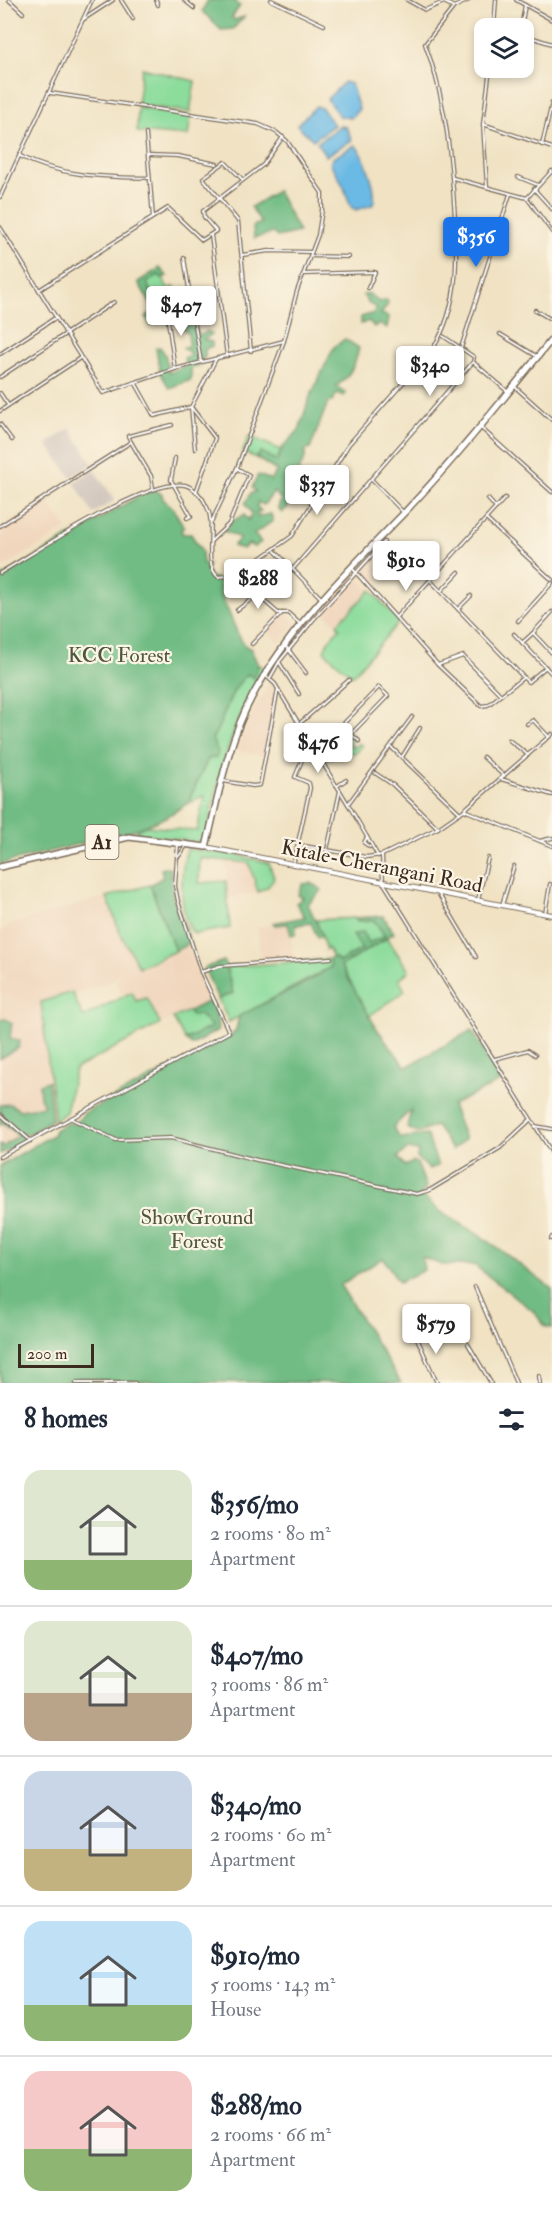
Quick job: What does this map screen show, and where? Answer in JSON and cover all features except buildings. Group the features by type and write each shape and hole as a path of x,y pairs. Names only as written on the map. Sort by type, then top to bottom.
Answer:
{"highway":[{"path":"206,847 220,780 240,723 301,625 354,570 480,427 552,339"},
{"name":"A1","path":"0,867 129,837 206,847"}],"main road":[{"name":"Kitale-Cherangani Road","path":"206,847 552,915"}],"street":[{"path":"9,0 23,13"},
{"path":"0,197 92,0"},
{"path":"84,20 113,0"},
{"path":"121,0 134,19"},
{"path":"156,0 158,5"},
{"path":"184,0 194,8"},
{"path":"271,0 324,25"},
{"path":"407,0 425,10 444,2 454,7"},
{"path":"50,93 258,124 283,137 306,166 322,193 321,223 284,341 237,468 212,521 212,572 220,578 275,550 292,536 349,444 417,369 442,336 450,311 457,250 453,178 446,119 425,44 454,7 469,0"},
{"path":"495,18 496,0"},
{"path":"516,0 552,20"},
{"path":"523,18 525,4"},
{"path":"534,38 552,44"},
{"path":"487,187 483,124 489,78"},
{"path":"542,145 552,103"},
{"path":"483,124 552,148"},
{"path":"146,134 153,217"},
{"path":"39,290 153,217 170,209 201,241 211,235 216,231 203,213 220,197 263,165 283,137"},
{"path":"20,155 35,163 77,175 149,178"},
{"path":"149,155 178,156 220,164"},
{"path":"243,180 225,162 203,178 238,221 251,351"},
{"path":"527,198 551,174"},
{"path":"518,177 538,185"},
{"path":"453,178 527,198 552,232"},
{"path":"534,189 552,209"},
{"path":"461,348 510,194"},
{"path":"0,227 103,393 175,369 284,341"},
{"path":"211,235 227,356"},
{"path":"242,255 269,251 312,252"},
{"path":"310,256 349,257"},
{"path":"184,258 201,362"},
{"path":"304,274 375,272 368,288"},
{"path":"0,377 114,302"},
{"path":"166,308 175,369"},
{"path":"535,310 552,320"},
{"path":"0,354 56,318"},
{"path":"500,334 538,357"},
{"path":"292,570 473,362 474,357 442,336"},
{"path":"0,411 81,357"},
{"path":"195,449 191,407 216,359"},
{"path":"473,362 509,393"},
{"path":"136,383 154,416 191,407"},
{"path":"514,386 552,420"},
{"path":"0,393 8,405"},
{"path":"191,407 215,438 196,492"},
{"path":"0,424 12,440"},
{"path":"153,488 151,476 128,436 172,425"},
{"path":"480,427 552,492"},
{"path":"0,526 131,442"},
{"path":"175,458 172,485 191,516 187,518"},
{"path":"211,541 229,524 249,476 237,468"},
{"path":"371,479 404,513"},
{"path":"0,573 153,488 172,485 186,486 196,492 206,505 212,521"},
{"path":"396,616 505,498"},
{"path":"488,499 496,508"},
{"path":"486,519 552,582 518,621"},
{"path":"384,542 354,570 287,647 268,676 380,856 383,882 552,1153"},
{"path":"275,550 323,600"},
{"path":"354,570 438,665 483,708 524,677"},
{"path":"441,591 459,572"},
{"path":"232,573 278,613 290,614 301,625"},
{"path":"430,580 530,682 546,667"},
{"path":"237,610 256,596"},
{"path":"458,609 471,596"},
{"path":"522,643 552,612"},
{"path":"252,644 282,613"},
{"path":"533,633 552,653"},
{"path":"514,634 552,674"},
{"path":"287,647 306,673"},
{"path":"438,665 463,656 501,694"},
{"path":"279,662 299,694"},
{"path":"299,724 349,680"},
{"path":"316,752 379,687 388,696 351,734 359,741"},
{"path":"220,780 253,786 260,785 278,689"},
{"path":"348,804 374,772 412,717"},
{"path":"298,845 366,857 380,856 438,828 464,810 550,736 533,720 527,724"},
{"path":"402,757 420,728"},
{"path":"293,865 310,786 295,777 302,760 306,736"},
{"path":"509,740 528,755"},
{"path":"391,747 460,813"},
{"path":"483,757 503,777 552,795"},
{"path":"374,772 393,785 438,828"},
{"path":"337,786 346,780"},
{"path":"327,850 340,791"},
{"path":"464,810 552,846"},
{"path":"367,837 364,843 370,847"},
{"path":"540,841 552,838"},
{"path":"0,1157 229,1032 201,972 178,901 176,886 178,843"},
{"path":"178,859 187,844"},
{"path":"478,900 488,858"},
{"path":"502,905 514,866"},
{"path":"545,914 550,884"},
{"path":"438,892 476,957"},
{"path":"201,972 220,966 331,957"},
{"path":"495,1059 528,1050 535,1055"},
{"path":"0,1114 31,1141"},
{"path":"72,1119 116,1140 171,1138 257,1160 417,1194 430,1190 500,1148 530,1120"},
{"path":"535,1126 552,1129"},
{"path":"475,1287 516,1383"},
{"path":"416,1336 437,1383"},
{"path":"468,1344 491,1383"},
{"path":"539,1376 540,1383"},
{"path":"76,1383 135,1383"}],"shaded area":[{"path":"70,428 93,464 71,477 47,444"},
{"path":"94,470 115,500 93,514 74,482"},
{"path":"47,499 67,529 4,567 0,561 0,529"},
{"path":"371,559 387,574 372,587 357,573"},
{"path":"354,575 371,590 337,624 322,612"},
{"path":"283,614 289,615 297,623 280,643 268,632"},
{"path":"270,682 276,689 264,756 237,750 255,707"},
{"path":"225,861 249,863 258,892 229,898"},
{"path":"150,884 176,950 188,944 209,1001 160,1024 147,998 136,1001 132,993 122,996 116,981 121,975 106,983 42,1004 55,1121 0,1155 0,1000 28,1001 0,999 0,931 11,924"},
{"path":"289,924 294,959 261,962 257,927"}],"green space":[{"path":"208,0 233,0 240,6 232,17 234,20 244,17 233,29 221,30 202,11"},
{"path":"142,68 195,81 190,112 137,105"},
{"path":"138,108 191,116 188,136 137,132"},
{"path":"277,191 299,232 277,237 273,233 254,238 253,226 261,223 251,207"},
{"path":"160,268 167,276 163,278 158,275 147,283 156,304 164,304 154,314 157,322 151,326 146,317 154,310 138,282"},
{"path":"158,275 163,278 168,289 174,287 177,294 164,304 156,304 147,283"},
{"path":"368,293 379,302 387,300 388,304 381,314 389,317 387,328 379,324 374,327 369,321 361,324 361,317 374,313 377,308 369,304 363,295"},
{"path":"189,324 194,325 200,336 208,331 212,334 204,340 212,342 212,346 205,349 205,357 198,362 199,366 191,368 191,380 169,388 160,372 156,348 160,347 165,354 169,373 186,365 184,358 191,354 183,348 189,345 188,333 183,329"},
{"path":"345,339 359,348 358,353 349,374 336,386 346,393 344,396 337,393 332,402 328,402 310,449 305,450 305,458 290,488 301,494 282,513 278,508 281,499 274,492 264,505 258,502 257,507 261,511 256,513 257,517 271,514 273,521 254,534 261,542 254,547 249,544 243,549 233,546 240,538 224,531 234,520 244,515 248,520 252,514 245,504 250,494 256,491 252,488 258,475 271,480 277,471 256,458 261,452 277,461 283,447 299,430 309,399 334,347"},
{"path":"249,436 281,450 277,461 261,452 256,458 243,452"},
{"name":"KCC Forest","path":"154,490 162,494 163,499 174,510 184,527 181,530 183,534 191,534 202,552 203,564 209,564 206,570 211,577 219,579 221,594 237,632 244,645 251,649 258,665 254,678 248,674 235,688 212,739 218,752 216,758 208,759 187,804 166,817 138,829 0,864 0,578 137,497"},
{"path":"371,590 399,622 352,676 324,651 328,641 340,628 337,624"},
{"path":"258,665 265,668 243,711 227,752 205,843 137,833 138,829 146,826 197,831 204,796 187,804 208,759 217,752 212,739 231,696 248,674 254,677"},
{"path":"339,729 353,738 343,748 346,749 350,745 355,747 358,743 362,746 357,752 325,759 324,746"},
{"path":"187,849 236,855 269,863 274,878 268,887 258,892 249,863 200,858 199,883 226,881 230,928 194,934 185,916 182,893"},
{"path":"170,867 174,898 188,935 188,944 175,951 150,885 163,877 161,869"},
{"path":"311,883 322,890 308,904 322,935 318,938 311,923 296,925 295,935 291,935 288,924 275,925 273,923 305,917 296,903 303,898 298,895 303,884"},
{"path":"150,885 175,951 139,967 120,933 107,897"},
{"name":"ShowGround Forest","path":"383,916 394,933 341,966 377,1029 406,1067 472,1030 502,1081 452,1105 465,1139 452,1150 436,1126 418,1133 407,1128 411,1110 393,1127 400,1138 427,1135 438,1166 429,1169 417,1158 418,1151 408,1149 398,1157 405,1166 413,1162 417,1163 426,1187 421,1194 438,1210 487,1240 552,1289 552,1328 546,1327 533,1311 474,1265 442,1265 422,1257 424,1270 399,1282 383,1258 340,1285 401,1383 88,1381 0,1383 0,1166 54,1134 54,1130 68,1123 76,1124 84,1113 231,1036 236,1030 239,1016 303,984 331,967 329,959 335,957 339,962 362,949 353,935 363,932 368,943 385,936 374,920 357,921 355,918"},
{"path":"355,918 358,921 374,920 385,936 367,944 363,932 353,935 362,949 339,962 333,958 328,948 326,950 316,920"},
{"path":"387,938 409,971 399,979 405,991 369,1016 341,966"},
{"path":"329,959 331,967 229,1022 218,999 233,993 226,967"},
{"path":"224,961 233,993 218,999 204,968"},
{"path":"72,992 83,1017 132,992 136,1001 147,998 160,1024 75,1069 66,1112 55,1121 41,1002"},
{"path":"209,1001 217,1014 218,1030 192,1045 185,1040 212,1027 200,1015 191,1016 189,1011"},
{"path":"189,1011 191,1016 200,1015 212,1027 185,1040 173,1018"},
{"path":"6,1019 12,1023 10,1038 20,1041 19,1047 0,1059 0,1020"},
{"path":"48,1081 52,1120 29,1134 21,1135 26,1140 0,1154 0,1145 3,1147 18,1135 3,1123 0,1125 0,1105 10,1104 20,1110 44,1106 40,1097 39,1084"}],"water":[{"path":"344,82 351,84 359,109 351,118 339,116 327,99"},
{"path":"316,106 322,108 334,125 313,140 297,125"},
{"path":"340,126 346,127 352,140 326,156 317,143"},
{"path":"355,145 366,165 374,192 372,205 356,210 351,207 343,185 330,163 333,158"}]}
